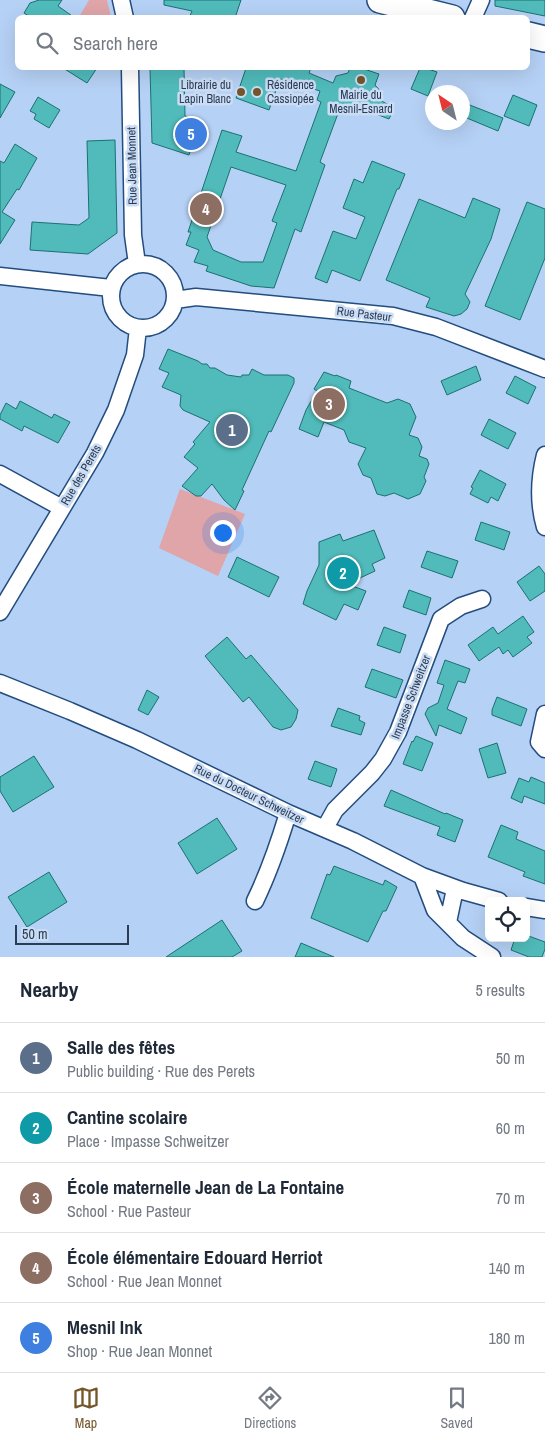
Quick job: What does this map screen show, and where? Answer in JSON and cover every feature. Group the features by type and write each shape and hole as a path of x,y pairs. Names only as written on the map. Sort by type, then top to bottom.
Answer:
{"main road":[{"path":"380,0 440,15"},
{"path":"530,35 545,39"}],"street":[{"path":"121,0 124,15"},
{"path":"474,15 481,0"},
{"name":"Rue Jean Monnet","path":"130,70 134,235 137,264"},
{"path":"137,264 157,266 171,280 175,290 172,310 158,324 148,328 138,328 119,318 113,309 110,299 111,288 115,279 128,267 137,264"},
{"path":"0,276 111,288"},
{"name":"Rue Pasteur","path":"175,300 196,297 393,316 436,327 545,369"},
{"name":"Rue des Perets","path":"0,612 95,453 116,410 135,355 138,328"},
{"path":"545,454 540,484 540,502 545,527"},
{"path":"0,474 62,508"},
{"name":"Impasse Schweitzer","path":"324,828 335,810 372,773 391,747 441,619 461,606 482,599"},
{"name":"Rue du Docteur Schweitzer","path":"0,683 137,740 422,876 455,889 485,897"},
{"path":"545,714 538,742 545,749"},
{"path":"255,900 263,884 288,813"},
{"path":"422,876 434,910 463,938 492,957"},
{"path":"448,922 455,889"},
{"path":"530,908 545,910"}],"shaded area":[{"path":"89,0 107,0 111,15 80,15"},
{"path":"180,489 245,514 218,576 159,548"}],"building":[{"path":"39,0 62,0 58,6 71,15 27,15 24,13 30,3"},
{"path":"164,0 241,0 236,15 190,15 192,11 164,5"},
{"path":"495,0 545,0 545,16 495,6"},
{"path":"66,70 96,70 87,83"},
{"path":"150,70 184,70 185,116 200,120 189,155 152,143"},
{"path":"245,70 310,70 309,73 333,83 336,76 348,73 349,70 367,70 379,74 375,85 383,94 380,100 394,108 389,119 358,107 355,114 340,108 320,162 325,165 301,232 295,229 274,288 251,286 206,271 208,266 194,262 199,250 186,245 191,232 188,232 222,130 242,136 236,152 296,171 321,102 317,100 320,91 280,79 269,110 236,98","holes":["231,167 286,185 272,221 277,223 263,262 241,262 213,250 207,237"]},
{"path":"419,70 437,72 432,85 425,85 425,95 411,89"},
{"path":"0,84 15,92 0,118"},
{"path":"513,95 537,105 529,126 504,116"},
{"path":"38,97 60,110 49,128 34,119 36,114 30,111"},
{"path":"470,105 503,118 498,131 470,119"},
{"path":"115,140 117,233 88,254 30,250 32,222 79,225 89,218 87,141"},
{"path":"15,144 37,158 19,190 17,189 2,212 15,220 0,244 0,161 4,163"},
{"path":"372,161 405,174 399,189 397,189 360,281 332,270 327,283 315,278 333,231 356,239 365,217 343,208 354,179 363,183"},
{"path":"473,198 500,209 491,239 465,294 470,302 467,309 461,314 454,316 426,307 430,298 386,280 419,199 465,218"},
{"path":"527,202 545,209 545,258 520,320 485,306"},
{"path":"168,349 202,364 207,364 210,368 215,368 227,375 241,377 242,375 249,375 252,369 264,375 288,375 294,378 294,383 271,432 269,431 235,510 224,500 212,484 201,496 196,496 182,486 198,468 184,457 195,444 193,442 210,422 183,410 180,406 181,395 162,387 169,373 159,369"},
{"path":"476,366 481,380 447,395 441,381"},
{"path":"324,372 351,381 349,388 387,403 398,399 410,404 416,417 409,435 418,438 422,447 419,456 427,459 429,464 424,477 426,481 420,494 408,499 394,493 385,496 377,494 371,478 363,475 358,464 366,448 349,442 344,430 324,422 318,437 299,429 306,410 317,391 314,389"},
{"path":"515,376 536,387 528,404 506,393"},
{"path":"20,401 52,418 54,414 70,422 58,443 24,426 22,431 0,419 6,403 16,409"},
{"path":"489,419 516,433 508,449 481,435"},
{"path":"480,470 506,484 498,501 491,497 488,503 470,494 473,488 471,487"},
{"path":"481,522 510,532 504,550 475,540"},
{"path":"374,530 385,558 372,564 375,571 347,584 366,591 358,610 344,604 336,620 303,604 319,565 319,542 340,534 343,541"},
{"path":"427,551 458,561 452,578 421,567"},
{"path":"237,557 279,577 269,597 228,577"},
{"path":"539,566 545,574 545,591 530,601 517,582"},
{"path":"409,590 431,598 426,615 403,607"},
{"path":"523,616 534,632 527,637 532,643 513,657 508,650 503,654 499,647 479,661 468,645 493,627 498,634"},
{"path":"384,627 406,635 400,653 377,645"},
{"path":"227,637 246,659 251,655 298,710 296,719 291,727 281,730 273,727 249,697 243,702 205,656"},
{"path":"445,660 470,669 465,683 458,681 447,709 467,718 461,734 439,725 436,736 425,714 428,708 438,703 444,685 437,683"},
{"path":"372,669 403,680 396,698 365,687"},
{"path":"147,690 159,697 148,715 138,710"},
{"path":"497,697 527,709 521,726 492,715"},
{"path":"338,708 360,716 359,720 365,723 361,735 331,726"},
{"path":"416,736 433,743 422,771 403,764 412,741"},
{"path":"497,743 506,773 488,778 479,749"},
{"path":"34,756 54,787 13,812 0,791 0,777"},
{"path":"315,761 337,769 331,787 308,779"},
{"path":"531,777 545,783 545,804 524,796 522,803 511,798 519,778 529,782"},
{"path":"391,790 463,820 455,842 437,835 440,827 384,806"},
{"path":"217,818 237,849 197,874 178,843"},
{"path":"501,825 518,832 516,839 545,851 545,884 523,876 525,872 488,857"},
{"path":"334,866 383,885 385,880 397,887 368,942 311,918 327,874 330,875"},
{"path":"49,872 67,902 27,927 8,897"},
{"path":"222,920 242,951 232,957 166,957"},
{"path":"530,936 545,942 542,957 529,957 511,950 514,942 530,942"},
{"path":"301,943 334,957 295,957"}],"place":[{"name":"Mairie du Mesnil-Esnard","path":"361,80"},
{"name":"Librairie du Lapin Blanc","path":"241,92"},
{"name":"Résidence Cassiopée","path":"257,92"},
{"name":"Mesnil Ink","path":"191,134"},
{"name":"École élémentaire Edouard Herriot","path":"206,209"},
{"name":"École maternelle Jean de La Fontaine","path":"329,404"},
{"name":"Salle des fêtes","path":"232,430"},
{"name":"Cantine scolaire","path":"343,573"}]}
